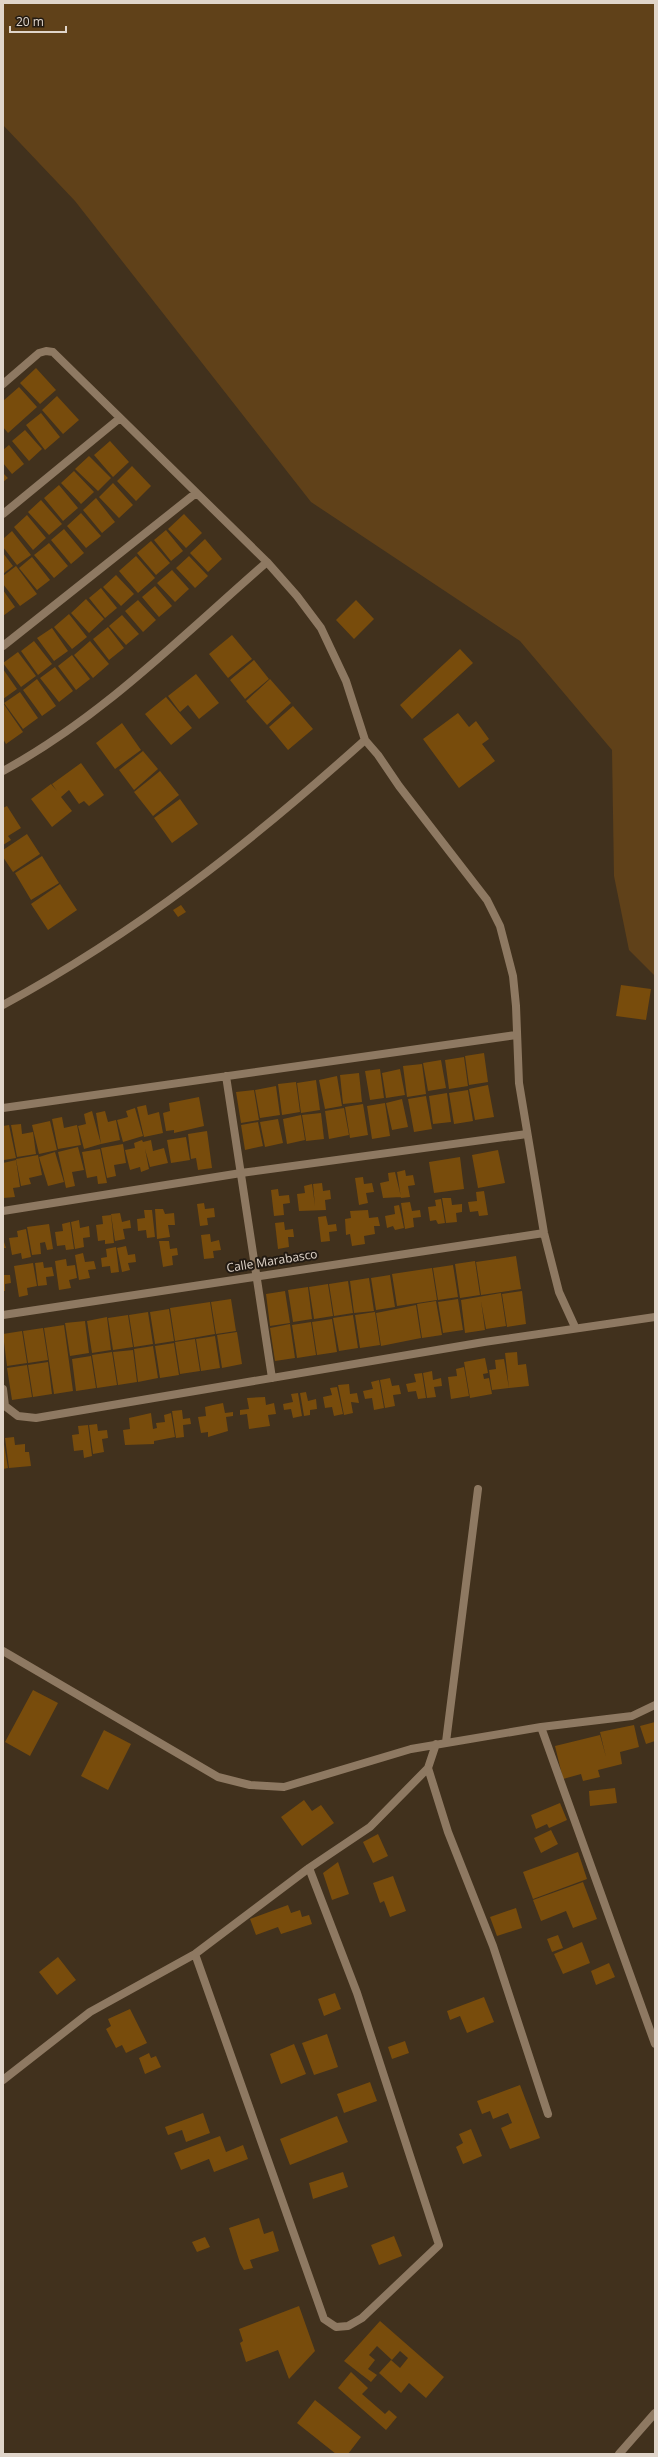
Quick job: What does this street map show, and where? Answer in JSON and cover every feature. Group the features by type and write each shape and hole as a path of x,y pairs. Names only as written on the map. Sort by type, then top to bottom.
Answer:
{"street":[{"path":"3,384 39,353 53,352 267,562 297,596 321,628 346,681 365,740 378,755 399,786 487,900 500,926 507,949 516,1006 519,1083 544,1233 559,1292 575,1327"},
{"path":"3,514 120,418"},
{"path":"3,646 196,493"},
{"path":"3,761 5,770 86,719 138,677 267,562"},
{"path":"3,1005 118,936 170,902 287,810 365,740"},
{"path":"3,1108 516,1035"},
{"path":"226,1076 272,1378"},
{"path":"3,1212 241,1173 527,1134"},
{"name":"Calle Marabasco","path":"3,1315 256,1275 544,1233"},
{"path":"3,1389 5,1406 18,1416 36,1418 575,1327 655,1318"},
{"path":"446,1742 478,1489"},
{"path":"3,1650 218,1777 250,1785 284,1787 411,1749 541,1727 632,1716 655,1705"},
{"path":"541,1727 655,2044"},
{"path":"3,2080 90,2012 196,1954 310,1868 370,1827 428,1768 436,1744"},
{"path":"428,1768 448,1832 493,1946 548,2114"},
{"path":"196,1954 324,2319 336,2328 348,2326 362,2318 439,2245 357,1993 310,1868"},
{"path":"618,2454 655,2413"}],"shaded area":[{"path":"3,3 655,3 655,976 629,950 614,876 612,750 520,641 311,502 75,201 3,125"}],"building":[{"path":"36,368 56,390 40,404 20,383"},
{"path":"19,387 37,407 8,433 3,427 3,401"},
{"path":"57,396 79,420 63,434 42,410"},
{"path":"41,413 60,437 45,450 26,425"},
{"path":"25,430 42,449 29,461 12,441"},
{"path":"110,441 129,462 113,477 94,455"},
{"path":"9,445 24,464 12,474 3,463 3,450"},
{"path":"89,456 111,478 98,491 75,469"},
{"path":"132,466 151,486 136,501 117,481"},
{"path":"74,471 94,492 81,504 61,483"},
{"path":"3,473 8,478 3,482"},
{"path":"113,483 133,505 119,518 99,497"},
{"path":"59,485 78,508 63,521 44,498"},
{"path":"96,498 115,522 102,533 83,510"},
{"path":"41,500 62,524 49,535 28,512"},
{"path":"81,513 101,536 86,548 67,526"},
{"path":"184,514 202,533 186,548 168,529"},
{"path":"27,515 46,538 33,550 14,527"},
{"path":"64,529 84,553 71,564 51,540"},
{"path":"166,530 183,551 171,561 154,540"},
{"path":"12,531 31,555 17,565 3,547 3,539"},
{"path":"205,539 222,559 208,572 190,553"},
{"path":"151,541 170,563 156,575 137,553"},
{"path":"49,543 68,566 54,578 34,555"},
{"path":"3,553 13,566 3,574"},
{"path":"136,556 155,578 138,593 119,571"},
{"path":"189,556 208,576 195,588 176,568"},
{"path":"32,557 50,580 37,590 19,568"},
{"path":"16,566 37,594 20,606 3,584 3,576"},
{"path":"172,570 189,589 175,602 157,583"},
{"path":"116,575 134,594 121,606 103,587"},
{"path":"155,586 172,606 159,617 142,597"},
{"path":"101,588 117,608 105,618 89,598"},
{"path":"3,590 15,607 3,616"},
{"path":"86,599 104,619 89,633 71,613"},
{"path":"138,600 156,620 143,632 125,611"},
{"path":"356,600 374,619 354,639 336,620"},
{"path":"69,614 87,637 72,649 54,627"},
{"path":"122,615 139,634 126,645 109,626"},
{"path":"108,627 124,648 109,660 93,639"},
{"path":"52,628 68,651 54,661 37,638"},
{"path":"232,635 252,659 228,678 209,654"},
{"path":"34,641 52,664 38,675 21,651"},
{"path":"90,641 109,664 93,678 74,655"},
{"path":"460,649 473,663 412,719 400,705"},
{"path":"18,652 36,676 21,687 3,663"},
{"path":"72,655 90,679 76,690 58,666"},
{"path":"254,660 269,679 245,699 230,680"},
{"path":"55,667 73,691 59,702 40,678"},
{"path":"3,669 17,689 3,699"},
{"path":"196,674 219,703 199,719 188,705 180,712 168,696"},
{"path":"37,679 56,706 42,716 23,690"},
{"path":"270,679 291,703 267,725 246,701"},
{"path":"20,692 38,718 23,729 4,703"},
{"path":"166,697 192,728 171,745 145,714"},
{"path":"3,703 23,732 6,744 3,739"},
{"path":"293,706 313,729 288,750 269,727"},
{"path":"458,713 469,727 476,721 489,739 482,744 495,761 459,788 423,739"},
{"path":"122,723 141,750 115,769 96,743"},
{"path":"143,751 158,769 134,790 119,770"},
{"path":"81,763 104,795 89,806 84,801 79,804 69,790 61,797 72,811 52,827 31,799 51,784 57,791 52,784"},
{"path":"160,771 179,795 153,816 134,792"},
{"path":"180,799 198,824 172,843 154,818"},
{"path":"7,806 21,828 8,836 11,840 3,845 3,808"},
{"path":"27,834 40,854 13,872 3,857 3,850"},
{"path":"42,856 59,883 31,900 15,873"},
{"path":"60,884 77,910 48,930 31,904"},
{"path":"181,905 186,912 178,917 173,910"},
{"path":"621,985 651,989 646,1020 616,1016"},
{"path":"484,1053 488,1082 469,1085 465,1056"},
{"path":"464,1057 468,1086 449,1089 445,1060"},
{"path":"441,1060 446,1088 428,1091 423,1063"},
{"path":"422,1064 426,1094 407,1097 403,1066"},
{"path":"380,1069 384,1098 370,1100 365,1071"},
{"path":"400,1069 405,1095 386,1098 382,1073"},
{"path":"359,1073 362,1102 343,1104 340,1075"},
{"path":"337,1076 342,1106 325,1109 319,1080"},
{"path":"316,1080 320,1110 301,1113 297,1083"},
{"path":"296,1082 300,1112 282,1115 278,1084"},
{"path":"488,1085 494,1117 475,1120 469,1089"},
{"path":"276,1086 280,1115 260,1118 255,1090"},
{"path":"254,1090 259,1120 241,1123 236,1092"},
{"path":"468,1090 473,1121 454,1124 449,1093"},
{"path":"447,1093 451,1122 433,1124 429,1096"},
{"path":"426,1096 432,1129 414,1132 408,1099"},
{"path":"199,1097 204,1126 174,1133 174,1130 166,1131 163,1113 170,1111 169,1103"},
{"path":"402,1099 408,1127 392,1130 386,1103"},
{"path":"385,1103 390,1136 372,1139 367,1106"},
{"path":"363,1104 368,1135 350,1138 345,1107"},
{"path":"146,1105 148,1115 159,1112 163,1133 144,1137 137,1107"},
{"path":"135,1108 143,1136 123,1142 117,1120 128,1117 126,1111"},
{"path":"344,1108 349,1135 329,1139 325,1111"},
{"path":"92,1111 101,1144 84,1149 78,1126 86,1124 84,1114"},
{"path":"105,1111 108,1122 116,1120 120,1140 101,1144 96,1113"},
{"path":"321,1113 324,1139 306,1141 302,1115"},
{"path":"301,1115 305,1140 287,1144 283,1119"},
{"path":"62,1117 64,1128 77,1125 81,1145 58,1149 52,1119"},
{"path":"278,1119 283,1143 265,1147 260,1122"},
{"path":"50,1121 57,1150 39,1154 32,1125"},
{"path":"258,1122 263,1146 245,1150 241,1125"},
{"path":"21,1124 22,1134 33,1132 36,1154 17,1157 11,1125"},
{"path":"9,1125 16,1158 4,1160 3,1126"},
{"path":"207,1131 212,1168 198,1170 196,1158 191,1159 188,1134"},
{"path":"186,1137 190,1160 171,1163 167,1140"},
{"path":"142,1140 143,1142 151,1140 153,1151 164,1148 168,1163 150,1167 145,1149 149,1169 141,1172 140,1167 130,1170 125,1150 135,1148 134,1143"},
{"path":"123,1144 126,1163 114,1165 116,1176 107,1178 101,1148"},
{"path":"78,1147 84,1170 72,1172 75,1186 66,1188 58,1152"},
{"path":"100,1149 107,1183 98,1184 97,1176 87,1178 82,1152"},
{"path":"498,1150 505,1183 478,1188 472,1155"},
{"path":"55,1152 64,1182 48,1186 39,1157"},
{"path":"38,1155 42,1175 29,1178 31,1184 21,1186 16,1159"},
{"path":"460,1157 464,1189 434,1193 429,1162"},
{"path":"16,1160 20,1187 13,1188 15,1197 3,1198 3,1163"},
{"path":"405,1170 406,1176 413,1175 415,1185 408,1186 410,1197 401,1198 397,1172"},
{"path":"395,1172 401,1197 383,1198 380,1183 389,1181 388,1173"},
{"path":"363,1177 364,1184 372,1183 374,1192 366,1193 368,1203 359,1205 355,1178"},
{"path":"322,1183 323,1191 330,1190 331,1199 325,1200 326,1210 299,1211 297,1194 305,1193 304,1186 312,1184 315,1206 313,1184"},
{"path":"278,1189 279,1196 289,1195 290,1203 283,1204 284,1215 274,1216 271,1190"},
{"path":"484,1191 488,1215 479,1216 478,1211 470,1212 468,1202 477,1201 476,1192"},
{"path":"442,1198 451,1198 452,1205 462,1204 462,1212 456,1213 457,1222 446,1223"},
{"path":"441,1199 445,1223 438,1224 436,1220 430,1221 428,1207 436,1206 435,1200"},
{"path":"410,1202 412,1211 420,1210 421,1217 413,1218 414,1227 405,1229 401,1203"},
{"path":"204,1203 205,1209 214,1208 215,1217 207,1218 208,1225 200,1226 197,1204"},
{"path":"399,1205 404,1228 395,1230 393,1226 387,1228 385,1216 395,1214 394,1206"},
{"path":"155,1209 163,1209 165,1214 174,1213 175,1225 168,1225 170,1237 157,1239"},
{"path":"144,1210 152,1210 155,1237 147,1238 146,1230 138,1231 137,1219 145,1218"},
{"path":"368,1210 369,1218 378,1217 380,1226 374,1226 375,1234 364,1236 365,1244 352,1246 350,1234 346,1235 345,1219 351,1218 350,1211"},
{"path":"120,1213 122,1222 130,1220 131,1228 123,1229 125,1239 115,1241 111,1214"},
{"path":"111,1215 114,1243 105,1244 105,1240 98,1241 96,1225 103,1224 102,1216"},
{"path":"326,1216 328,1225 336,1224 337,1231 329,1232 330,1241 321,1242 318,1217"},
{"path":"79,1220 80,1228 89,1226 90,1237 83,1238 84,1247 75,1249 71,1222"},
{"path":"70,1222 74,1249 66,1250 65,1245 57,1246 55,1232 63,1231 62,1224"},
{"path":"284,1222 285,1230 293,1229 294,1237 288,1237 289,1247 278,1249 275,1223"},
{"path":"49,1224 53,1249 47,1250 45,1242 40,1243 41,1254 32,1255 27,1227"},
{"path":"26,1229 31,1257 22,1259 21,1253 12,1255 9,1238 18,1237 17,1231"},
{"path":"210,1234 211,1242 219,1240 221,1250 213,1251 214,1258 204,1259 201,1235"},
{"path":"3,1239 6,1248 3,1248"},
{"path":"159,1241 169,1241 170,1249 177,1248 178,1255 172,1256 173,1265 163,1267"},
{"path":"126,1246 128,1255 135,1254 136,1262 128,1263 130,1270 122,1272 117,1248"},
{"path":"116,1247 119,1272 111,1273 110,1266 102,1267 101,1258 107,1257 106,1249"},
{"path":"83,1253 85,1262 94,1261 96,1269 88,1270 90,1278 79,1280 75,1255"},
{"path":"516,1256 521,1289 481,1295 476,1262"},
{"path":"66,1259 67,1266 75,1265 77,1278 69,1280 71,1288 59,1290 55,1261"},
{"path":"475,1261 480,1295 460,1298 455,1264"},
{"path":"43,1262 44,1268 52,1267 54,1276 46,1277 47,1285 38,1286 35,1263"},
{"path":"33,1263 37,1286 27,1288 28,1295 19,1297 14,1266"},
{"path":"453,1265 458,1297 438,1300 433,1268"},
{"path":"432,1268 437,1300 397,1306 392,1274"},
{"path":"3,1275 10,1275 11,1283 5,1284 5,1291 3,1291"},
{"path":"390,1275 395,1307 376,1310 371,1278"},
{"path":"369,1278 374,1311 354,1313 350,1281"},
{"path":"348,1281 353,1313 334,1316 329,1284"},
{"path":"328,1284 333,1316 314,1319 309,1287"},
{"path":"308,1287 312,1319 293,1322 288,1290"},
{"path":"285,1291 290,1323 270,1326 266,1294"},
{"path":"522,1291 526,1324 507,1327 502,1294"},
{"path":"501,1293 506,1326 486,1329 481,1301 485,1330 465,1333 461,1300"},
{"path":"231,1299 236,1331 216,1334 211,1302"},
{"path":"458,1299 463,1330 443,1333 438,1302"},
{"path":"436,1301 442,1335 422,1338 417,1304"},
{"path":"210,1302 215,1334 175,1341 170,1308"},
{"path":"416,1305 421,1338 381,1346 376,1313"},
{"path":"169,1309 174,1341 155,1344 150,1312"},
{"path":"148,1312 153,1344 134,1347 129,1315"},
{"path":"375,1312 380,1345 360,1348 355,1315"},
{"path":"128,1315 133,1347 113,1350 108,1318"},
{"path":"353,1315 358,1348 339,1351 333,1318"},
{"path":"107,1317 111,1350 92,1353 87,1321"},
{"path":"332,1319 337,1352 317,1355 312,1322"},
{"path":"85,1321 89,1353 70,1356 65,1323"},
{"path":"311,1322 316,1355 297,1358 292,1325"},
{"path":"290,1324 295,1358 275,1361 270,1328"},
{"path":"64,1325 73,1391 54,1394 44,1328"},
{"path":"43,1328 48,1360 28,1363 23,1331"},
{"path":"22,1331 27,1363 7,1366 3,1334"},
{"path":"237,1332 242,1364 222,1368 217,1335"},
{"path":"215,1336 220,1368 201,1371 196,1339"},
{"path":"195,1339 200,1371 180,1374 175,1342"},
{"path":"174,1343 179,1375 160,1378 155,1346"},
{"path":"153,1346 158,1378 138,1382 134,1349"},
{"path":"133,1350 137,1382 118,1385 113,1352"},
{"path":"112,1352 117,1385 97,1388 92,1355"},
{"path":"517,1352 518,1365 526,1364 529,1386 509,1388 505,1353"},
{"path":"91,1356 96,1388 76,1391 72,1359"},
{"path":"485,1358 488,1373 483,1374 484,1379 489,1378 492,1394 470,1398 464,1362"},
{"path":"504,1359 509,1388 492,1390 489,1370 496,1369 495,1360"},
{"path":"48,1362 52,1394 33,1397 28,1365"},
{"path":"27,1365 32,1397 12,1400 7,1368"},
{"path":"464,1367 469,1396 451,1399 448,1377 457,1376 456,1369"},
{"path":"432,1371 433,1380 441,1378 442,1386 434,1387 436,1397 427,1398 423,1373"},
{"path":"422,1373 426,1398 418,1399 416,1391 408,1392 406,1384 416,1382 414,1374"},
{"path":"390,1378 392,1386 399,1385 401,1394 393,1395 395,1406 385,1408 380,1380"},
{"path":"379,1380 384,1408 374,1410 372,1398 365,1399 363,1391 373,1389 371,1382"},
{"path":"349,1384 350,1394 357,1393 359,1403 351,1402 353,1413 344,1415 338,1385"},
{"path":"337,1387 343,1414 334,1416 332,1407 325,1408 323,1397 332,1395 330,1388"},
{"path":"306,1392 308,1401 316,1399 317,1409 310,1410 310,1415 304,1416 300,1393"},
{"path":"298,1393 302,1416 293,1418 291,1409 284,1410 283,1404 293,1402 291,1394"},
{"path":"265,1397 266,1405 274,1403 276,1414 268,1415 270,1426 249,1429 247,1414 240,1415 240,1410 249,1409 247,1398"},
{"path":"223,1403 225,1413 233,1412 233,1416 226,1417 228,1431 208,1437 208,1432 201,1433 198,1417 206,1416 205,1407"},
{"path":"182,1410 183,1419 190,1418 191,1424 183,1425 184,1437 176,1438 172,1411"},
{"path":"151,1413 153,1429 157,1428 156,1423 165,1422 164,1415 171,1413 175,1437 154,1441 154,1444 125,1445 123,1430 130,1429 129,1418"},
{"path":"97,1424 98,1431 107,1430 108,1438 102,1439 104,1452 93,1454 89,1425"},
{"path":"88,1425 92,1456 84,1458 83,1450 74,1451 72,1435 79,1434 78,1426"},
{"path":"14,1437 15,1445 25,1444 25,1452 29,1452 31,1466 9,1468 5,1438"},
{"path":"3,1438 8,1468 3,1469"},
{"path":"33,1690 58,1703 30,1756 5,1742"},
{"path":"655,1722 655,1741 646,1744 640,1726"},
{"path":"634,1725 639,1747 620,1752 622,1764 598,1770 600,1777 583,1781 581,1774 563,1779 555,1746 600,1735 606,1757 600,1732"},
{"path":"104,1730 131,1744 108,1790 81,1776"},
{"path":"615,1788 617,1803 590,1806 589,1791"},
{"path":"304,1800 312,1811 321,1805 334,1823 302,1846 281,1817"},
{"path":"560,1803 567,1820 549,1828 547,1824 536,1829 531,1815"},
{"path":"551,1830 558,1844 541,1853 534,1838"},
{"path":"378,1834 388,1856 373,1863 363,1842"},
{"path":"578,1852 587,1879 533,1899 523,1872"},
{"path":"338,1862 349,1894 332,1900 323,1873"},
{"path":"393,1876 406,1911 390,1917 384,1901 380,1903 373,1883"},
{"path":"583,1882 597,1919 573,1928 566,1911 541,1921 533,1900"},
{"path":"288,1905 291,1913 300,1910 302,1917 309,1915 312,1924 281,1934 278,1927 256,1935 250,1919"},
{"path":"516,1908 522,1928 497,1936 490,1917"},
{"path":"558,1935 563,1948 552,1952 547,1939"},
{"path":"582,1942 590,1963 563,1974 554,1954"},
{"path":"58,1957 76,1980 57,1995 39,1972"},
{"path":"609,1963 615,1977 596,1985 591,1971"},
{"path":"335,1993 341,2009 324,2016 318,1999"},
{"path":"484,1997 494,2022 467,2033 460,2016 450,2020 447,2011"},
{"path":"130,2009 147,2043 126,2053 122,2045 116,2048 106,2029 111,2026 108,2019"},
{"path":"327,2034 338,2067 314,2075 302,2043"},
{"path":"405,2041 409,2053 392,2059 388,2047"},
{"path":"294,2044 306,2074 281,2084 270,2054"},
{"path":"149,2053 151,2058 156,2056 161,2067 145,2074 139,2058"},
{"path":"370,2082 377,2101 344,2113 337,2094"},
{"path":"520,2085 540,2138 510,2149 501,2128 512,2123 508,2113 493,2119 490,2111 482,2114 477,2101"},
{"path":"203,2113 210,2133 186,2142 182,2130 168,2135 165,2127"},
{"path":"337,2116 348,2142 290,2165 280,2139"},
{"path":"471,2129 482,2156 463,2164 456,2147 463,2143 459,2134"},
{"path":"220,2136 226,2152 243,2145 248,2159 214,2172 209,2159 181,2170 174,2153"},
{"path":"343,2172 348,2187 313,2199 309,2183"},
{"path":"259,2218 264,2234 273,2231 279,2251 250,2260 253,2268 244,2270 240,2263 229,2228"},
{"path":"394,2236 402,2256 379,2265 371,2245"},
{"path":"205,2237 210,2247 197,2252 192,2242"},
{"path":"299,2306 315,2351 289,2379 278,2350 246,2362 240,2343 243,2341 239,2329"},
{"path":"380,2321 444,2377 426,2398 409,2383 401,2393 379,2373 391,2360 400,2368 408,2358 400,2351 392,2360 377,2346 369,2355 375,2360 368,2369 377,2375 371,2382 344,2361"},
{"path":"351,2372 368,2388 362,2394 385,2414 389,2410 397,2417 386,2430 338,2388"},
{"path":"315,2400 361,2437 348,2454 336,2454 297,2423"}]}
